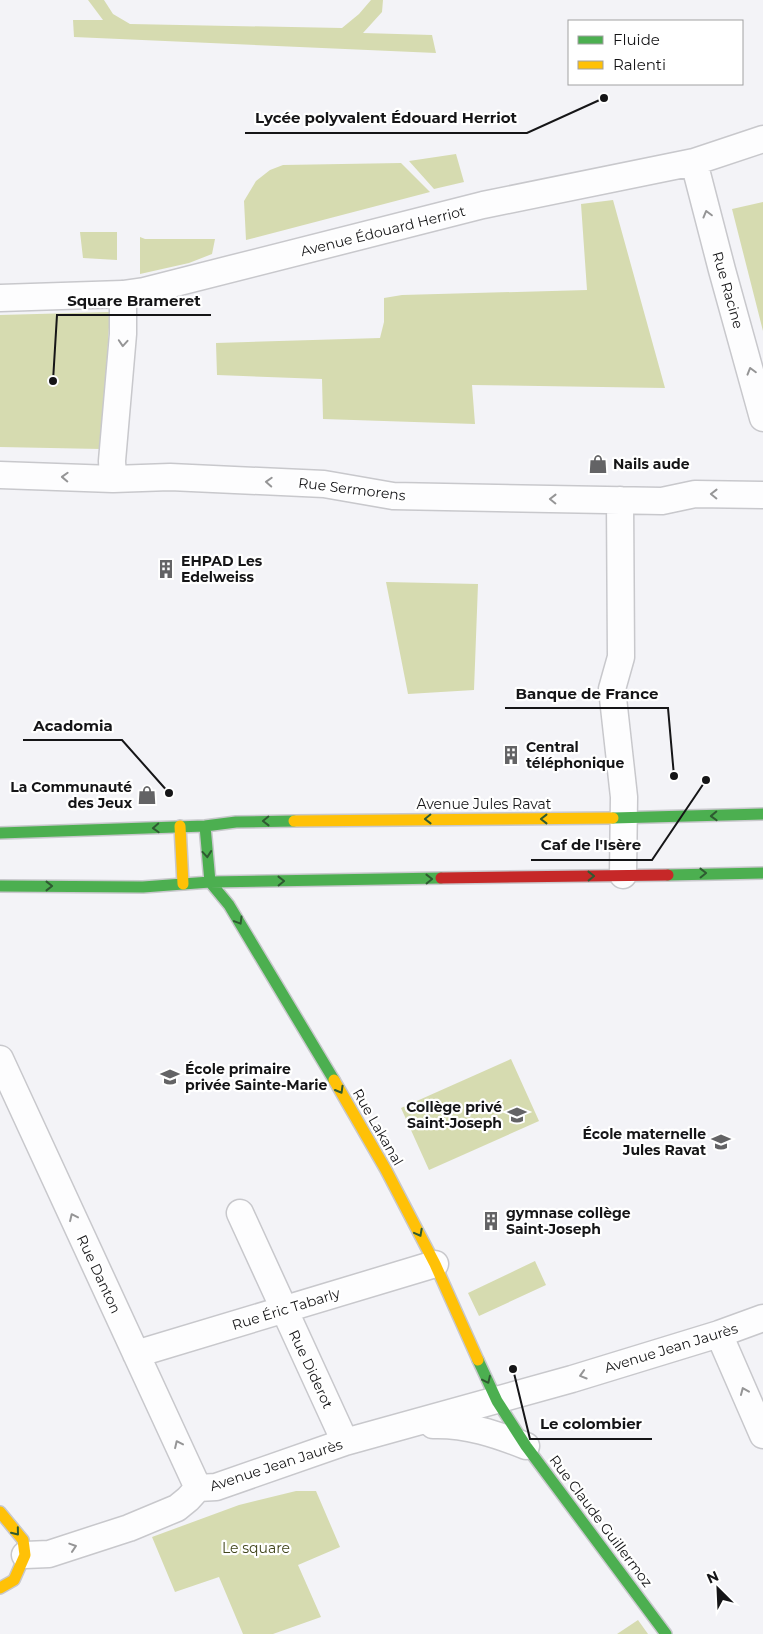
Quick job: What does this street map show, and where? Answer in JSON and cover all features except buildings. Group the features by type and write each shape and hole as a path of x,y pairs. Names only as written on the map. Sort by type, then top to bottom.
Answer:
{"main road":[{"name":"Avenue Jules Ravat","path":"0,833 205,826 236,822 624,818 763,814"},
{"path":"180,826 183,884"},
{"path":"205,826 210,882"},
{"path":"0,886 143,886 210,882 763,872"},
{"name":"Rue Lakanal","path":"210,882 229,905 309,1037 386,1170 435,1264 497,1401"},
{"name":"Rue Claude Guillermoz","path":"497,1401 526,1446 666,1634"},
{"path":"0,1512 23,1540 25,1555 14,1580 0,1588"}],"street":[{"name":"Avenue Édouard Herriot","path":"0,298 123,294 144,291 233,270 483,205 694,162 763,139"},
{"name":"Rue Racine","path":"694,162 763,418"},
{"path":"113,479 112,461 123,334 123,294"},
{"name":"Rue Sermorens","path":"0,476 113,479 170,477 324,484 393,496 662,501 695,494 763,495"},
{"path":"620,500 621,657 612,689 624,797 623,876"},
{"name":"Rue Danton","path":"0,1059 198,1488"},
{"name":"Rue Diderot","path":"240,1213 345,1442"},
{"name":"Rue Éric Tabarly","path":"136,1354 435,1264"},
{"name":"Avenue Jean Jaurès","path":"25,1555 49,1554 129,1528 177,1508 198,1488 216,1487 345,1442 497,1401 719,1334 763,1318"},
{"path":"719,1334 763,1435"},
{"name":"Avenue Jean Jaurès","path":"404,1426 443,1425 469,1427 498,1435 526,1446"}],"green space":[{"path":"88,0 104,0 113,14 130,24 342,28 359,14 371,0 383,0 382,12 363,33 432,35 436,53 74,37 73,20 103,20"},
{"path":"456,154 464,182 434,189 409,161"},
{"path":"401,163 430,192 246,240 244,201 256,181 270,170 283,165"},
{"path":"613,200 665,388 472,385 475,424 323,419 322,379 217,375 216,343 380,338 384,322 384,298 402,295 587,290 581,204"},
{"path":"763,202 763,331 732,209"},
{"path":"80,232 117,232 117,260 83,258"},
{"path":"140,237 145,239 215,239 212,254 189,263 140,274"},
{"path":"110,312 101,449 0,447 0,315"},
{"path":"386,582 478,584 474,690 408,694"},
{"path":"511,1059 539,1121 429,1170 401,1108"},
{"path":"535,1261 546,1285 479,1316 468,1293"},
{"name":"Le square","path":"296,1491 316,1491 340,1547 298,1565 321,1617 273,1634 243,1634 219,1577 175,1592 152,1537 239,1505"},
{"path":"638,1620 648,1634 617,1634"}],"traffic: fast":[{"path":"613,818 763,814"},
{"path":"0,833 294,821"},
{"path":"205,826 210,882"},
{"path":"668,875 763,873"},
{"path":"0,886 143,887 210,882 441,878"},
{"path":"210,882 229,905 334,1080"},
{"path":"478,1360 497,1401 526,1446 666,1634"}],"traffic: slow":[{"path":"294,821 613,818"},
{"path":"180,826 183,884"},
{"path":"334,1080 386,1170 435,1264 478,1360"},
{"path":"0,1512 23,1540 25,1555 14,1580 0,1588"}],"traffic: jam":[{"path":"441,878 668,875"}],"place":[{"name":"Lycée polyvalent Édouard Herriot","path":"604,98"},
{"name":"Square Brameret","path":"53,381"},
{"name":"Nails aude","path":"598,464"},
{"name":"EHPAD Les Edelweiss","path":"166,569"},
{"name":"Central téléphonique","path":"511,755"},
{"name":"Banque de France","path":"674,776"},
{"name":"Caf de l'Isère","path":"706,780"},
{"name":"Acadomia","path":"169,793"},
{"name":"La Communauté des Jeux","path":"147,795"},
{"name":"École primaire privée Sainte-Marie","path":"170,1077"},
{"name":"Collège privé Saint-Joseph","path":"517,1115"},
{"name":"École maternelle Jules Ravat","path":"721,1142"},
{"name":"gymnase collège Saint-Joseph","path":"491,1221"},
{"name":"Le colombier","path":"513,1369"}]}
